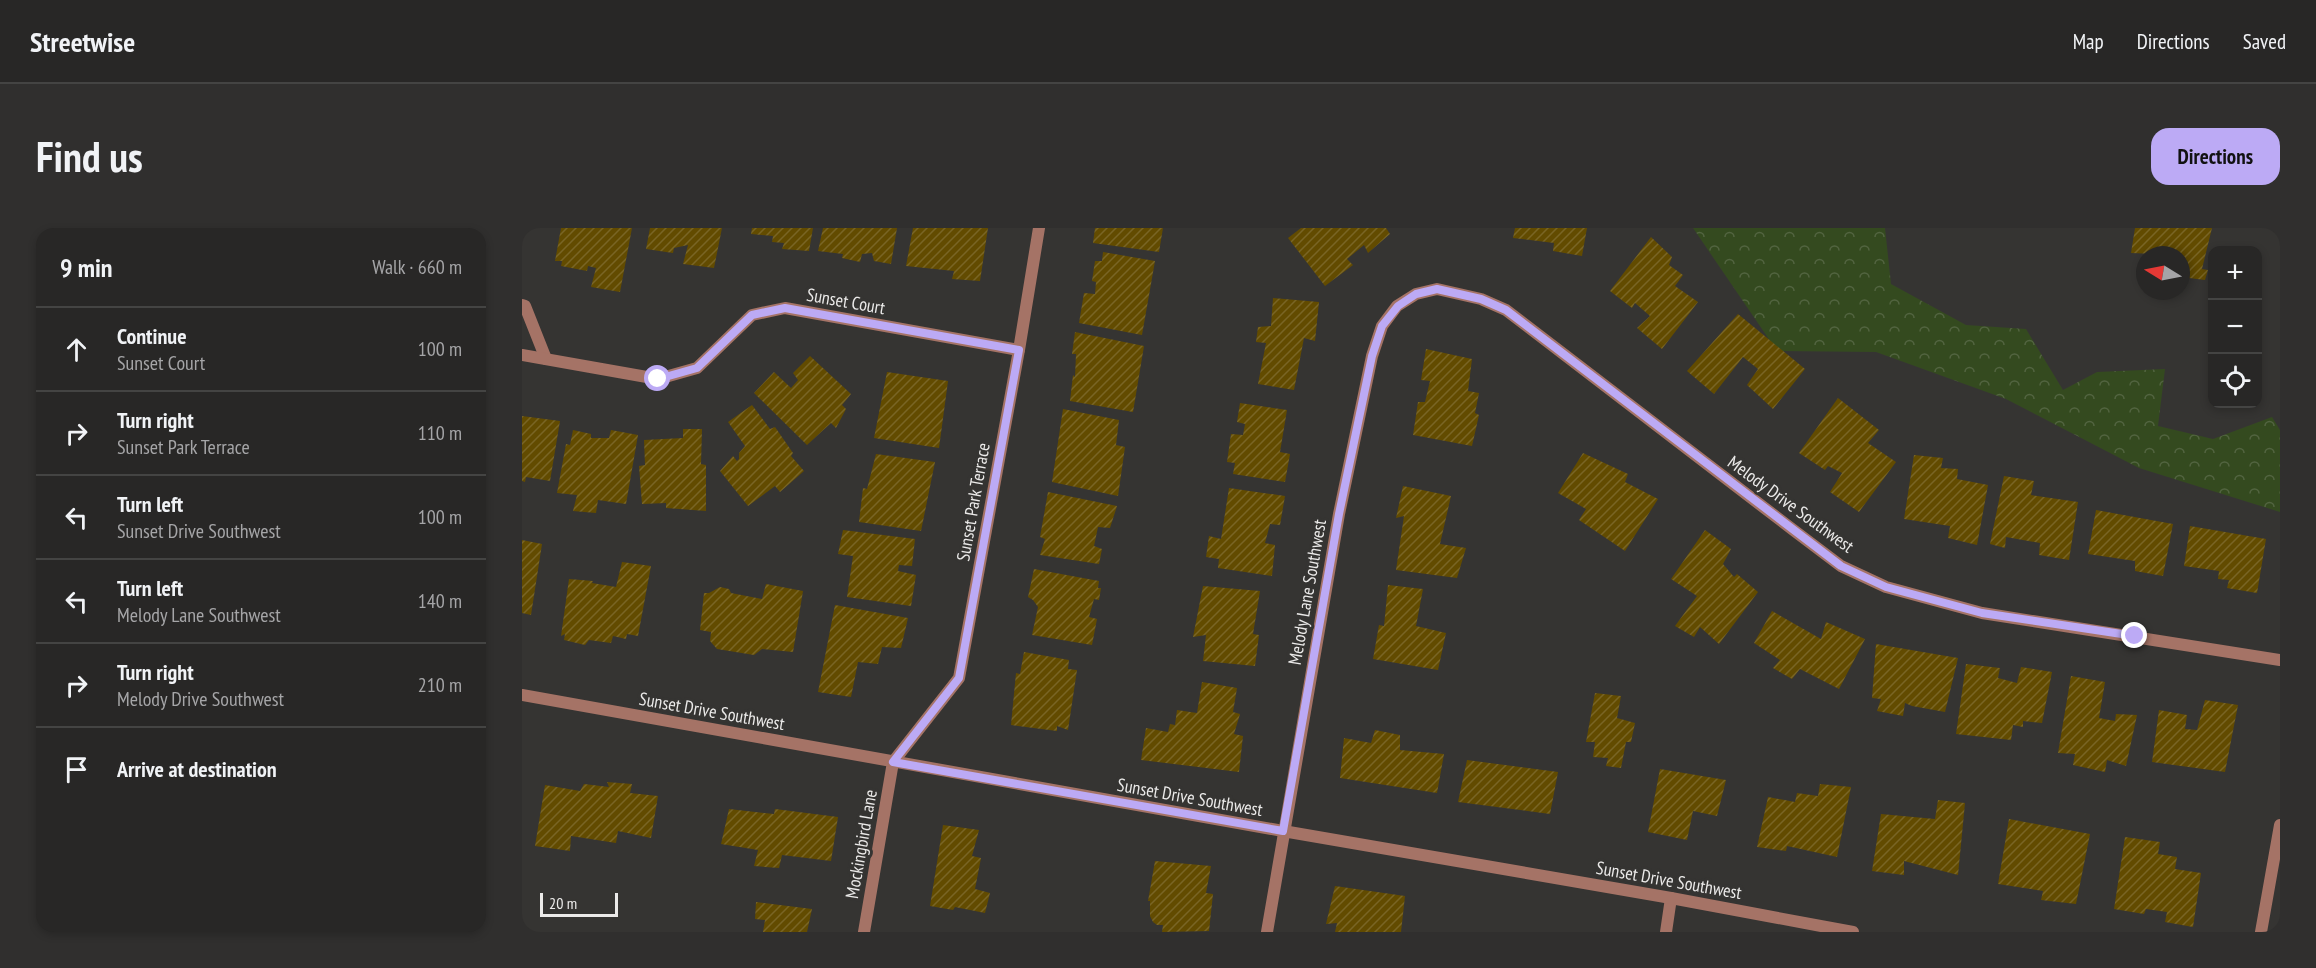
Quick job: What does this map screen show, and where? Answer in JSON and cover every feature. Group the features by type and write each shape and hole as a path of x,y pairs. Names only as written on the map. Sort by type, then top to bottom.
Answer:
{"street":[{"name":"Sunset Park Terrace","path":"893,762 959,678 1039,228"},
{"name":"Melody Drive Southwest","path":"1435,290 1481,299 1506,310 1841,566 1886,587 1982,613 2280,660"},
{"name":"Melody Lane Southwest","path":"1267,932 1339,514 1372,356 1382,326 1398,306 1416,294 1435,290"},
{"path":"522,305 525,306 546,359"},
{"name":"Sunset Court","path":"522,355 658,379 697,368 752,315 785,308 1019,350"},
{"name":"Sunset Drive Southwest","path":"522,695 1853,932"},
{"name":"Mockingbird Lane","path":"864,932 893,762"},
{"path":"2261,932 2280,825"},
{"path":"1666,932 1671,898"}],"green space":[{"path":"1693,228 1885,228 1891,284 1966,325 2026,329 2063,390 2097,372 2165,369 2158,426 2213,439 2272,417 2280,430 2280,512 2139,468 2006,399 1876,352 1777,351"}],"building":[{"path":"561,228 632,228 620,292 591,287 596,268 588,266 587,271 561,266 562,261 555,261"},
{"path":"650,228 722,228 714,268 683,264 688,245 674,248 673,253 646,249"},
{"path":"752,228 813,228 809,251 782,249 784,243 772,242 773,236 751,234"},
{"path":"823,228 897,228 891,264 874,261 872,253 862,254 860,262 842,258 843,254 818,251"},
{"path":"913,228 988,228 980,281 952,279 954,271 906,266"},
{"path":"1095,228 1163,228 1159,252 1093,243"},
{"path":"1301,228 1386,228 1390,234 1368,253 1364,245 1347,259 1353,265 1325,286 1288,238"},
{"path":"1515,228 1587,228 1582,256 1553,251 1554,243 1513,238"},
{"path":"2135,228 2212,228 2202,269 2208,270 2205,280 2190,278 2190,246 2136,246 2136,253 2131,253"},
{"path":"1651,237 1672,257 1669,265 1683,275 1675,286 1698,302 1662,349 1637,328 1650,316 1635,303 1632,308 1610,291"},
{"path":"1103,252 1155,261 1142,335 1079,323 1084,293 1095,294 1096,282 1092,281 1095,261 1102,261"},
{"path":"1273,298 1319,302 1315,341 1304,338 1294,390 1258,384 1266,343 1256,342 1258,327 1271,326"},
{"path":"1738,314 1805,369 1773,409 1747,385 1758,369 1743,357 1714,394 1687,371"},
{"path":"1075,332 1144,346 1133,412 1070,401 1073,375 1075,377 1076,354 1072,354"},
{"path":"1426,349 1472,359 1468,391 1479,393 1475,413 1479,415 1472,446 1413,435 1418,402 1425,402 1430,381 1421,380"},
{"path":"810,356 851,394 842,405 846,409 836,428 831,423 807,445 754,393 774,372 791,388 798,380 793,373"},
{"path":"887,372 948,381 939,448 874,438"},
{"path":"1838,398 1879,430 1868,443 1896,462 1859,512 1830,492 1842,473 1828,466 1825,470 1799,453"},
{"path":"1240,403 1287,410 1280,452 1290,454 1285,482 1233,474 1235,463 1227,462 1231,434 1243,435 1245,424 1237,422"},
{"path":"752,405 770,429 775,427 793,453 791,456 804,471 780,492 775,486 748,506 720,471 733,456 737,461 739,459 739,453 745,446 728,422"},
{"path":"1063,409 1119,420 1116,445 1125,447 1118,496 1052,482"},
{"path":"522,416 560,421 550,481 526,477 525,482 522,481"},
{"path":"683,429 702,429 701,464 706,465 706,511 666,508 666,503 642,504 639,466 645,465 644,440 683,438"},
{"path":"573,430 591,434 591,438 609,438 611,430 638,435 626,504 598,500 596,513 573,511 577,495 557,493 566,444 570,445"},
{"path":"1583,453 1628,474 1625,482 1658,499 1625,551 1579,520 1586,509 1558,493"},
{"path":"876,454 935,462 921,531 859,522 863,488 867,489"},
{"path":"1914,455 1943,458 1941,468 1958,469 1957,479 1988,485 1977,545 1948,538 1950,526 1904,519"},
{"path":"2004,476 2034,481 2031,495 2078,502 2069,560 2039,555 2040,543 2006,537 2005,548 1990,544"},
{"path":"1403,486 1451,496 1440,544 1466,548 1457,578 1396,570 1404,516 1396,518"},
{"path":"1229,488 1285,496 1280,525 1270,524 1265,543 1275,545 1272,576 1218,568 1219,559 1206,557 1209,536 1221,539"},
{"path":"1048,492 1117,506 1110,528 1098,527 1094,546 1102,549 1099,564 1040,555 1045,539 1040,537"},
{"path":"2096,510 2173,524 2163,576 2135,571 2135,561 2088,554"},
{"path":"2190,526 2266,539 2257,593 2227,588 2229,580 2218,579 2219,571 2184,566"},
{"path":"843,530 915,539 912,566 899,565 898,571 916,575 911,606 847,597 853,556 838,554"},
{"path":"1705,530 1731,549 1723,564 1734,577 1737,574 1758,592 1719,644 1700,627 1694,637 1675,626 1697,596 1671,579"},
{"path":"522,540 542,544 531,615 522,613"},
{"path":"622,562 651,566 638,636 627,634 626,639 613,636 611,643 589,640 585,645 564,640 565,634 561,636 569,579 593,581 592,583 616,587"},
{"path":"1034,569 1099,581 1098,588 1101,588 1099,600 1094,599 1089,617 1097,619 1092,645 1032,635 1038,607 1028,597"},
{"path":"766,584 803,591 793,652 762,649 754,655 717,649 710,641 711,632 700,630 704,593 720,587 729,589 731,593 762,599"},
{"path":"1388,585 1423,589 1416,626 1446,633 1438,670 1373,659 1379,625 1384,626"},
{"path":"1203,586 1260,591 1253,634 1259,635 1255,666 1203,661 1206,635 1193,637"},
{"path":"835,605 908,618 901,648 882,647 878,664 858,662 851,697 818,692"},
{"path":"1772,611 1821,639 1826,622 1865,639 1839,689 1800,669 1792,679 1773,668 1780,660 1754,643"},
{"path":"1876,644 1958,658 1945,712 1905,703 1903,716 1877,711 1881,699 1872,698"},
{"path":"1024,652 1069,660 1068,669 1077,670 1068,730 1057,726 1057,731 1011,725 1016,673 1020,674"},
{"path":"1966,664 2000,668 1998,678 2017,683 2021,667 2052,672 2042,723 2023,721 2023,727 2013,725 2011,740 1956,734"},
{"path":"2071,676 2105,682 2099,718 2115,721 2116,714 2137,715 2126,766 2107,760 2105,772 2073,765 2075,754 2058,753"},
{"path":"1202,682 1237,688 1233,712 1240,714 1234,734 1243,736 1239,772 1141,760 1146,728 1168,732 1170,724 1175,725 1177,710 1197,713"},
{"path":"1595,693 1621,696 1617,718 1635,723 1631,742 1626,742 1621,768 1606,766 1608,758 1593,757 1595,742 1586,742"},
{"path":"2205,700 2238,705 2225,772 2152,762 2159,710 2187,715 2185,729 2197,730"},
{"path":"1375,730 1400,735 1400,750 1444,754 1437,793 1340,778 1344,738 1371,743"},
{"path":"1467,760 1558,772 1550,814 1458,802"},
{"path":"1660,769 1726,780 1717,816 1693,811 1687,840 1648,832"},
{"path":"607,782 632,784 630,793 658,796 651,838 618,831 616,843 571,836 570,851 535,846 545,785 580,791 584,784 609,787"},
{"path":"1820,784 1851,787 1837,857 1787,846 1786,851 1757,847 1768,797 1795,802 1797,793 1818,796"},
{"path":"1938,800 1965,803 1958,875 1904,861 1904,875 1872,871 1881,814 1935,819"},
{"path":"729,809 774,814 775,809 838,817 831,861 782,855 779,868 754,866 758,850 721,844"},
{"path":"2009,819 2090,834 2076,904 2041,900 2043,891 1998,884"},
{"path":"943,825 979,830 972,856 981,858 975,889 990,893 985,913 955,907 953,910 930,906"},
{"path":"2125,837 2160,842 2158,854 2177,857 2175,869 2201,873 2193,927 2165,922 2167,912 2146,909 2144,914 2114,909"},
{"path":"1155,861 1211,866 1206,893 1213,894 1209,931 1162,932 1163,925 1153,922 1150,916 1150,901 1148,901"},
{"path":"1335,886 1405,896 1401,932 1335,932 1337,923 1326,924"},
{"path":"756,902 812,909 807,932 763,932 765,920 755,919"}],"route":[{"path":"658,379 697,368 752,315 785,308 1019,350 959,678 893,762 1283,831 1339,514 1372,356 1382,326 1398,306 1416,294 1437,289 1481,299 1506,310 1841,566 1886,587 1982,613 2135,636"}]}
